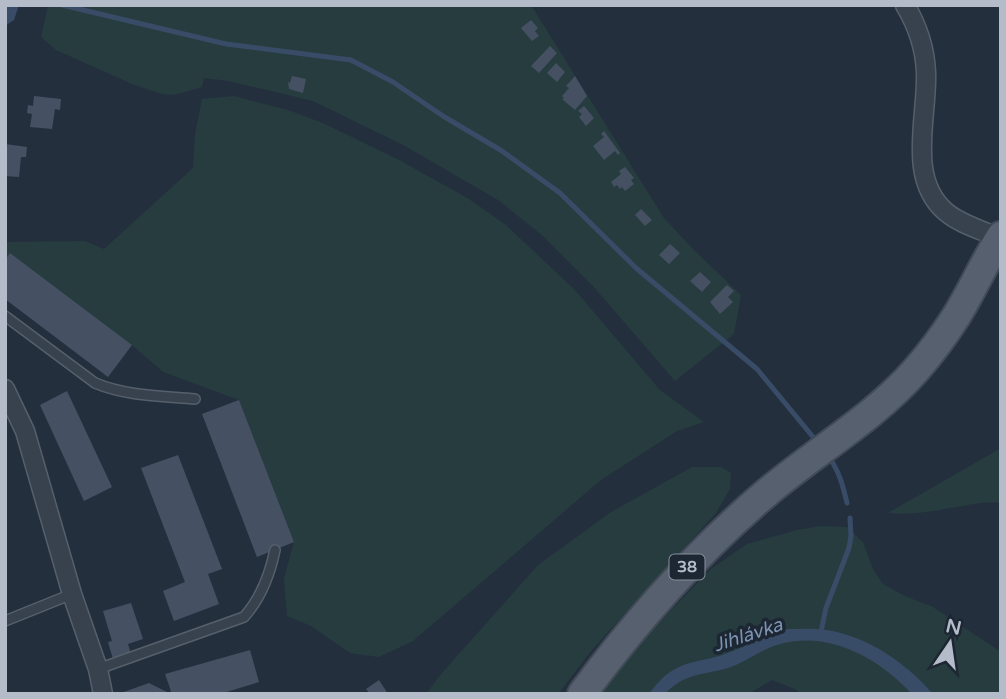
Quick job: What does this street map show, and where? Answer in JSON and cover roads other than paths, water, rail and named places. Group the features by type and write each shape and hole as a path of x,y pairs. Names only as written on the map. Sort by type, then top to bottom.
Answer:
{"main road":[{"name":"38","path":"582,694 622,641 678,577 752,505 901,386 930,353 957,314 1000,237"}],"street":[{"path":"905,5 921,40 926,68 922,146 923,169 929,190 947,213 1000,237"},
{"path":"5,389 25,431 72,594 98,669 103,694"}],"lane":[{"path":"5,316 95,383 109,389 195,399"},
{"path":"98,669 244,618 265,584 275,550"},
{"path":"5,621 72,594"}],"water":[{"path":"5,5 19,5 14,20 5,26"},
{"path":"787,629 826,630 857,638 898,662 933,694 912,694 884,669 851,650 815,641 796,641 777,645 728,668 687,678 665,694 649,694 661,679 677,668 725,654"}],"waterway":[{"path":"62,5 226,44 351,60 393,82 502,151 560,193 636,268 757,369 818,443"},
{"path":"828,456 838,473 847,503"},
{"path":"820,636 826,608 849,548 850,518"}],"water label":[{"name":"Jihlávka","path":"748,635"}]}
